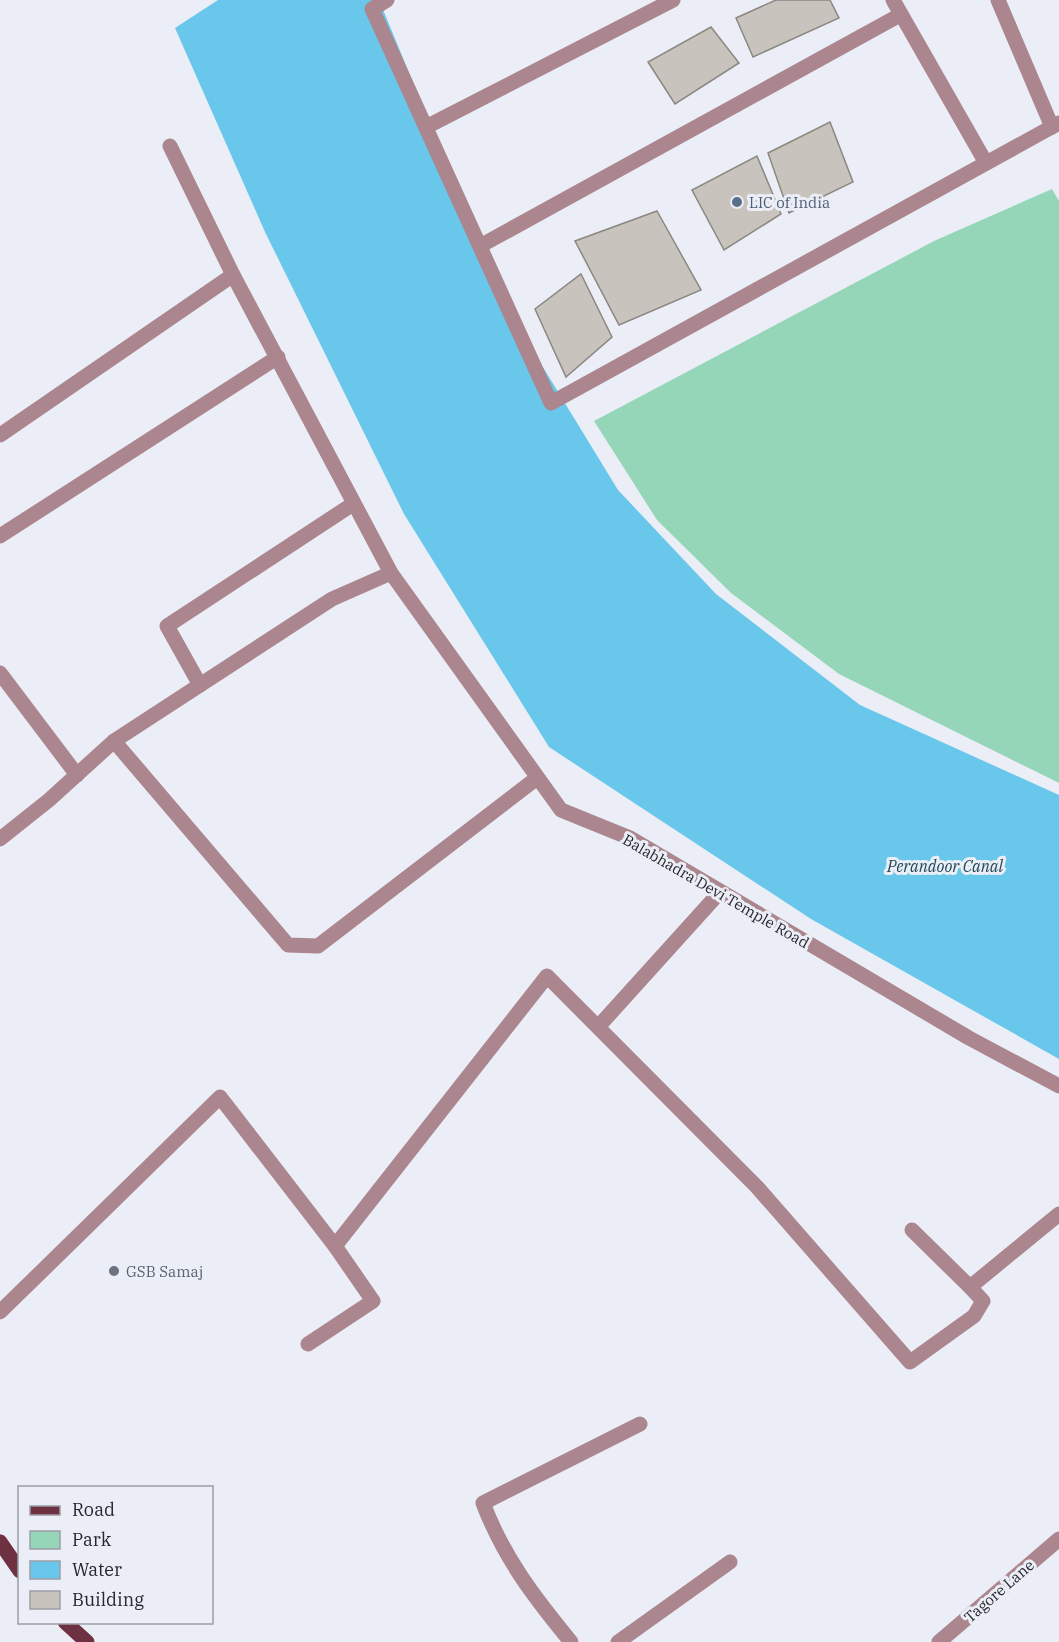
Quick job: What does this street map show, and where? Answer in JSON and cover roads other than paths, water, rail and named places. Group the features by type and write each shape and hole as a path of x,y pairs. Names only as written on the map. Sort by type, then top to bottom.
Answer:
{"main road":[{"path":"0,1542 18,1568"},
{"path":"66,1624 87,1642"}],"street":[{"path":"387,0 372,9 551,403 1056,125 998,0"},
{"path":"426,127 673,0"},
{"path":"893,0 986,163"},
{"path":"480,246 900,15"},
{"name":"Balabhadra Devi Temple Road","path":"170,146 233,275 391,573 561,810 630,838 969,1038 1059,1086"},
{"path":"0,435 233,275"},
{"path":"0,536 278,357"},
{"path":"200,685 167,626 353,504"},
{"path":"0,839 114,741 332,599 391,573"},
{"path":"0,673 77,775"},
{"path":"114,741 288,945 318,946 537,778"},
{"path":"598,1027 720,892"},
{"path":"335,1246 547,976 757,1187 910,1362 974,1316 983,1301 912,1230"},
{"path":"0,1312 220,1097 335,1246 373,1301 308,1344"},
{"path":"970,1287 1059,1214"},
{"path":"572,1642 530,1593 497,1540 483,1503 640,1424"},
{"name":"Tagore Lane","path":"939,1642 1059,1539"},
{"path":"618,1642 730,1562"}],"water":[{"name":"Perandoor Canal","path":"218,0 379,0 505,305 618,490 716,594 860,705 1059,795 1059,1059 811,919 549,747 404,514 265,232 175,28"}],"place":[{"name":"LIC of India","path":"737,202"},
{"name":"GSB Samaj","path":"114,1271"}]}
